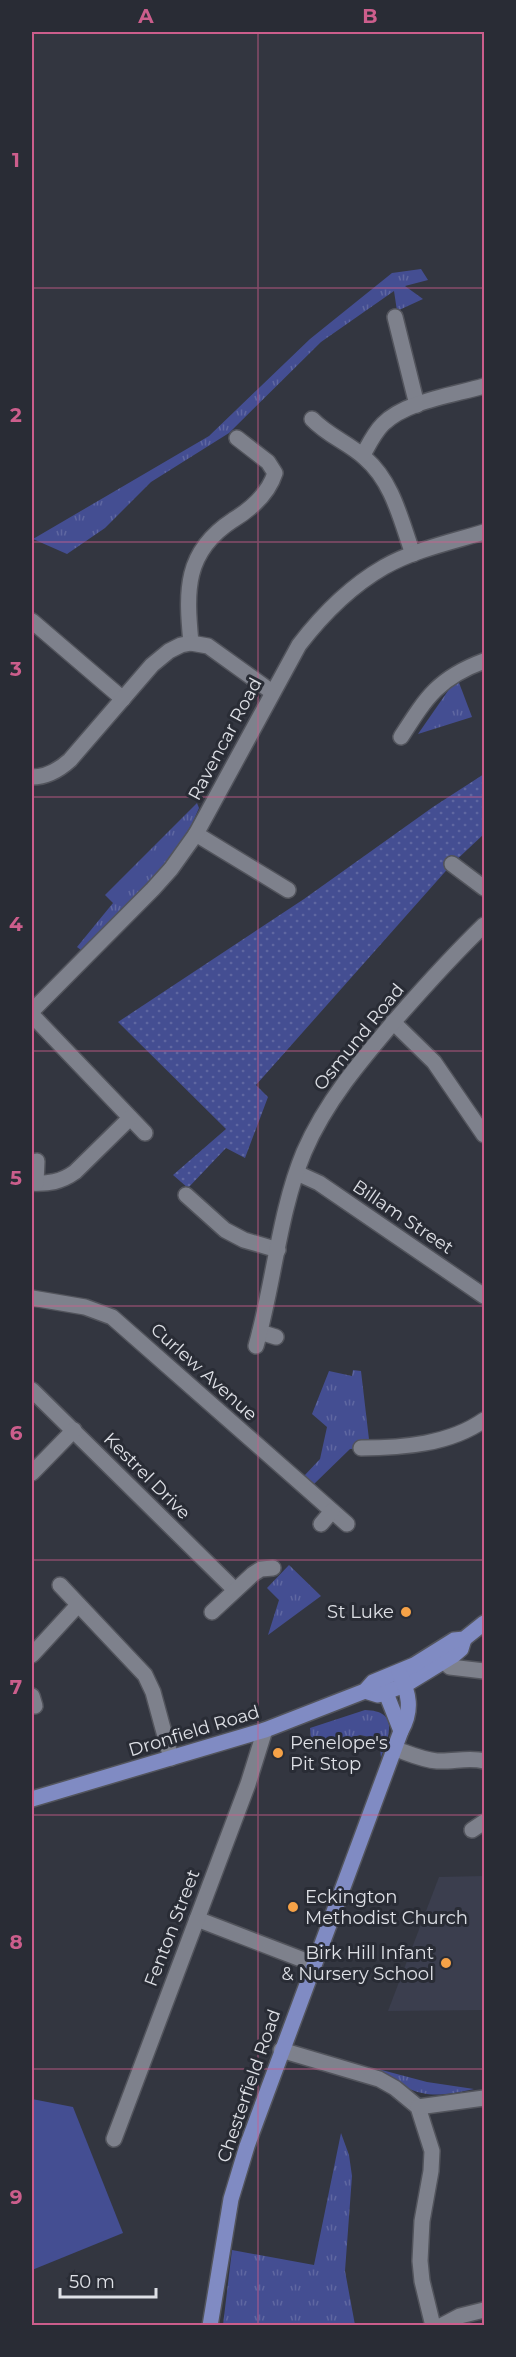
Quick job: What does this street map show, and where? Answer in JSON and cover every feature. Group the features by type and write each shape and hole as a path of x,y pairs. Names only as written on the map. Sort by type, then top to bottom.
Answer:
{"main road":[{"name":"Dronfield Road","path":"32,1799 265,1730 365,1692 373,1682 383,1685 402,1678 439,1658 461,1650 464,1639 484,1623"},
{"name":"Chesterfield Road","path":"210,2325 231,2199 281,2050 409,1712 402,1678"},
{"path":"383,1685 401,1731"}],"street":[{"path":"395,317 417,405"},
{"path":"363,455 375,433 384,423 405,408 484,390"},
{"path":"312,419 331,436 363,455 383,478 412,554"},
{"path":"191,643 188,597 195,562 226,526 244,514 263,496 275,473 268,462 237,438"},
{"name":"Ravencar Road","path":"32,1013 171,869 196,834 299,645 330,608 384,567 412,554 484,532"},
{"path":"32,621 123,699"},
{"path":"32,777 59,770 159,658 181,645 191,643 215,649 272,692"},
{"path":"400,737 436,688 450,677 484,661"},
{"path":"196,834 288,890"},
{"path":"452,864 462,880 484,888"},
{"name":"Osmund Road","path":"276,1337 258,1339 297,1173 313,1134 333,1099 366,1054 484,925"},
{"path":"32,1013 145,1133"},
{"path":"393,1023 434,1062 484,1135"},
{"path":"37,1161 34,1183 56,1182 75,1172 130,1118"},
{"name":"Billam Street","path":"297,1173 319,1183 484,1296"},
{"path":"186,1195 225,1230 244,1240 278,1250"},
{"name":"Curlew Avenue","path":"32,1298 85,1307 112,1317 347,1524"},
{"name":"Kestrel Drive","path":"32,1390 235,1590"},
{"path":"361,1448 380,1448 451,1438 464,1433 484,1419"},
{"path":"32,1473 74,1430"},
{"path":"379,1432 380,1448"},
{"path":"321,1524 332,1511"},
{"path":"212,1612 261,1569 273,1568"},
{"path":"60,1586 145,1675 150,1683 171,1758"},
{"path":"32,1655 78,1605"},
{"path":"439,1658 457,1670 484,1671"},
{"name":"Fenton Street","path":"114,2139 248,1784 265,1730"},
{"path":"396,1749 422,1759 435,1761 474,1759 484,1761"},
{"path":"197,1919 314,1964"},
{"path":"281,2050 379,2079 418,2107 432,2151 431,2172 422,2221 420,2261 422,2281 433,2325"},
{"path":"418,2107 484,2098"},
{"path":"441,2325 460,2316 484,2310"}],"shaded area":[{"name":"Birk Hill Infant & Nursery School","path":"484,1876 484,2010 388,2011 439,1877"}],"green space":[{"path":"421,269 428,280 405,286 423,299 397,311 394,291 321,342 229,433 151,482 105,528 67,554 33,539 209,436 310,339 392,273"},
{"path":"458,680 472,717 418,734 452,685"},
{"path":"484,774 484,834 452,864 256,1085 268,1097 245,1158 226,1148 188,1188 173,1175 226,1129 118,1022 304,899 433,807"},
{"path":"197,803 199,808 192,824 166,865 81,950 77,947 113,903 105,895"},
{"path":"353,1370 361,1371 370,1448 350,1449 313,1485 304,1476 320,1459 327,1427 312,1414 329,1371 352,1376"},
{"path":"289,1565 321,1596 268,1635 279,1600 267,1588"},
{"path":"365,1710 376,1711 388,1720 389,1733 381,1758 379,1739 360,1735 312,1751 310,1728"},
{"path":"378,2069 427,2082 474,2089 446,2094 423,2093 402,2085"},
{"path":"32,2099 73,2107 123,2233 32,2270"},
{"path":"341,2133 349,2155 352,2176 345,2271 355,2325 223,2325 232,2250 314,2265"}],"place":[{"name":"St Luke","path":"406,1612"},
{"name":"Penelope's Pit Stop","path":"278,1753"},
{"name":"Eckington Methodist Church","path":"293,1907"},
{"name":"Birk Hill Infant & Nursery School","path":"446,1963"}]}
